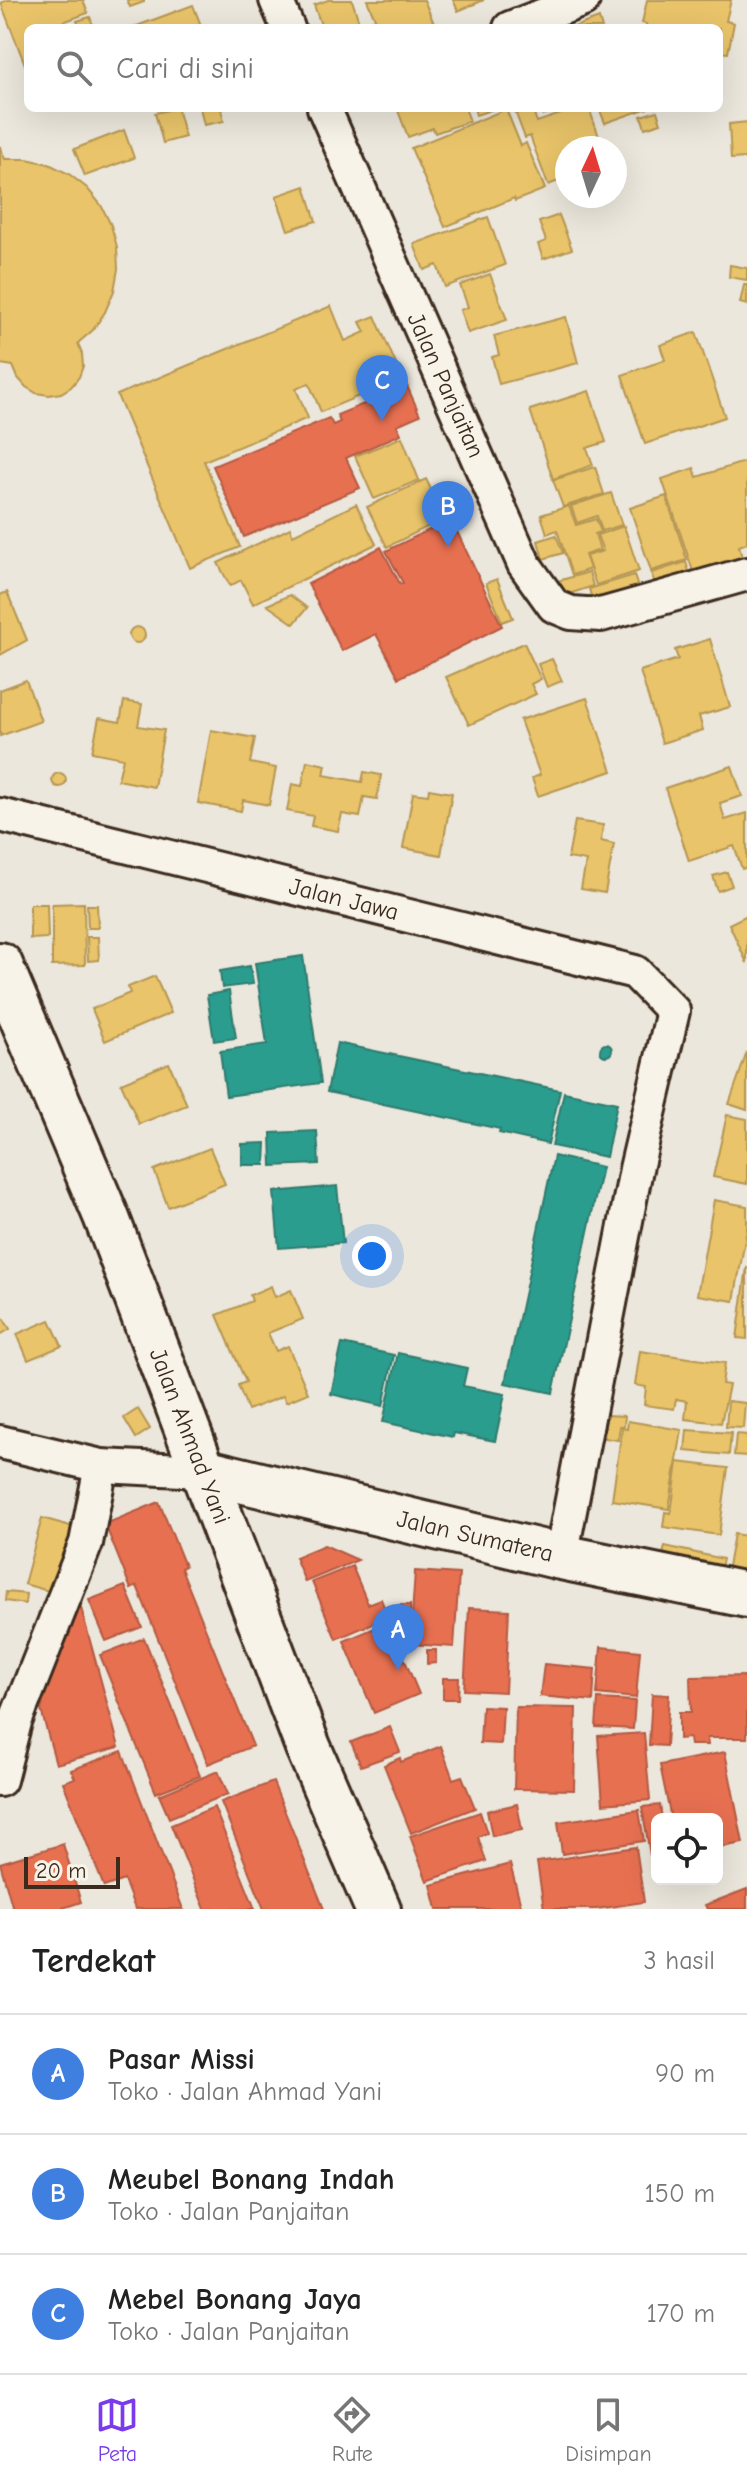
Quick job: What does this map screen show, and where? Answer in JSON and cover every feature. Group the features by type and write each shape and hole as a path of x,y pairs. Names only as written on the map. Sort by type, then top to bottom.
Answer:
{"main road":[{"name":"Jalan Ahmad Yani","path":"0,965 106,1216 308,1747 378,1909"},
{"name":"Jalan Sumatera","path":"203,1471 561,1557 747,1595"}],"street":[{"path":"276,0 286,24"},
{"path":"520,24 583,0"},
{"name":"Jalan Panjaitan","path":"326,112 524,564 554,606 571,613 601,615 747,574"},
{"name":"Jalan Jawa","path":"0,815 635,972 673,1011 636,1169 561,1557"},
{"path":"0,1442 101,1466 203,1471"},
{"path":"0,1780 15,1722 86,1543 101,1466"}],"building: Hunian":[{"path":"7,0 83,0 88,13 60,24 24,24 24,62 1,3"},
{"path":"127,0 144,0 144,2 130,7"},
{"path":"328,0 352,0 360,24 321,24 314,5"},
{"path":"367,0 424,0 434,24 377,24"},
{"path":"453,0 484,0 458,11"},
{"path":"647,0 731,0 726,21 734,23 728,53 723,52 723,24 642,23"},
{"path":"193,5 200,24 142,24"},
{"path":"90,17 93,24 78,24 77,21"},
{"path":"599,18 601,24 582,24"},
{"path":"178,112 185,137 163,143 155,113"},
{"path":"201,112 222,112 224,121 204,125"},
{"path":"399,112 467,112 470,121 435,133 433,128 408,137"},
{"path":"499,112 507,112 521,146 526,143 545,189 515,201 514,198 445,227 411,148"},
{"path":"521,112 533,112 537,122 566,112 590,112 599,136 555,136 555,182 548,185 530,136 525,138 516,114"},
{"path":"601,112 637,112 605,123"},
{"path":"657,112 661,123 645,128 641,116"},
{"path":"747,122 747,158 731,159 729,124"},
{"path":"124,130 134,158 85,176 74,149"},
{"path":"0,146 5,159 27,159 49,164 87,188 101,205 117,247 118,269 114,291 93,330 78,343 83,366 79,377 61,393 36,393 18,378 13,366 0,364"},
{"path":"305,186 316,221 288,230 276,196"},
{"path":"559,215 572,249 543,259 538,244 546,241 539,222"},
{"path":"488,217 505,265 445,287 437,265 424,270 414,244"},
{"path":"730,265 747,268 747,280 729,277"},
{"path":"490,274 507,320 468,333 460,310 468,307 460,285"},
{"path":"744,285 747,285 747,305 740,303"},
{"path":"331,306 345,341 365,332 360,322 375,316 402,378 321,412 309,383 296,389 308,418 204,461 240,547 190,568 117,395"},
{"path":"566,317 578,363 499,384 492,357 499,355 494,336"},
{"path":"696,332 725,417 645,444 622,375 665,360 660,345"},
{"path":"589,391 606,442 587,448 593,465 553,479 530,410"},
{"path":"402,437 419,480 374,499 355,456"},
{"path":"747,461 747,543 739,546 743,561 695,577 662,479 694,468 697,477"},
{"path":"595,467 604,494 563,507 553,480"},
{"path":"426,479 445,518 387,547 367,507"},
{"path":"611,493 622,525 602,531 597,516 577,523 571,506"},
{"path":"666,496 687,560 651,571 630,508"},
{"path":"356,504 376,544 253,604 241,580 230,586 218,563 290,528 293,535"},
{"path":"569,506 576,525 596,519 601,532 595,534 600,550 585,555 590,569 572,575 557,530 547,534 541,515"},
{"path":"624,526 639,571 596,585 586,556 603,551 597,535"},
{"path":"556,535 563,553 543,559 538,541"},
{"path":"686,562 691,578 657,589 651,573"},
{"path":"589,572 593,586 563,596 558,581"},
{"path":"634,575 639,591 594,606 589,589"},
{"path":"497,579 513,618 502,622 486,583"},
{"path":"7,592 27,640 0,655 0,595"},
{"path":"290,595 307,608 294,624 267,605"},
{"path":"137,627 145,635 137,643 129,635"},
{"path":"710,639 730,707 699,716 703,730 662,743 640,671 678,659 675,650"},
{"path":"524,643 541,679 531,684 536,694 469,725 446,677"},
{"path":"552,659 562,681 547,687 538,664"},
{"path":"26,680 41,721 0,736 0,690"},
{"path":"587,698 612,771 538,796 532,778 540,775 520,720"},
{"path":"124,701 142,704 138,726 164,730 154,787 118,780 123,758 92,752 99,718 120,722"},
{"path":"211,730 255,738 250,763 276,768 269,805 243,800 241,811 198,803"},
{"path":"307,761 326,765 324,775 362,782 364,772 381,775 377,799 364,797 360,817 342,814 338,831 311,826 313,816 287,811 292,784 302,786"},
{"path":"732,766 742,796 720,803 725,820 747,813 747,867 742,869 734,846 689,861 665,788"},
{"path":"59,773 66,780 59,787 52,780"},
{"path":"429,789 452,793 441,855 403,848 413,793 428,795"},
{"path":"575,821 603,825 601,841 614,844 605,893 581,889 586,861 568,858"},
{"path":"727,872 732,886 718,891 713,876"},
{"path":"84,903 85,965 52,966 52,904"},
{"path":"30,904 47,904 48,938 30,939"},
{"path":"87,905 97,905 98,928 88,928"},
{"path":"747,915 747,963 729,924"},
{"path":"87,937 98,937 99,960 88,961"},
{"path":"155,976 171,1013 105,1041 92,1009 130,993 128,987"},
{"path":"747,1052 747,1110 729,1104"},
{"path":"169,1063 187,1105 139,1124 121,1083"},
{"path":"727,1115 747,1119 747,1184 713,1177"},
{"path":"210,1148 225,1184 168,1207 154,1170"},
{"path":"714,1200 747,1206 747,1229 734,1301 697,1295"},
{"path":"747,1267 747,1339 737,1338"},
{"path":"271,1286 275,1297 291,1290 303,1319 268,1333 276,1351 288,1346 308,1393 286,1402 283,1396 248,1410 238,1385 246,1382 217,1315 252,1301 250,1295"},
{"path":"0,1313 10,1329 0,1335"},
{"path":"50,1320 62,1346 28,1360 17,1334"},
{"path":"640,1351 725,1363 722,1384 729,1385 721,1423 685,1419 687,1401 676,1399 674,1409 644,1405 646,1387 635,1385"},
{"path":"728,1401 745,1403 743,1428 726,1427"},
{"path":"138,1409 150,1429 136,1438 124,1418"},
{"path":"606,1415 625,1416 618,1440 604,1438"},
{"path":"628,1421 682,1430 669,1509 612,1500 622,1428 627,1429"},
{"path":"687,1430 731,1433 729,1455 685,1451"},
{"path":"736,1434 747,1435 747,1456 734,1455"},
{"path":"678,1462 728,1468 719,1535 663,1527 665,1512 671,1513"},
{"path":"42,1518 74,1527 59,1580 52,1592 24,1584"},
{"path":"734,1534 747,1536 747,1575 727,1572"},
{"path":"665,1546 723,1559 718,1580 660,1567"},
{"path":"6,1592 26,1594 25,1604 5,1601"}],"building: Toko":[{"path":"407,386 420,415 397,425 401,434 346,458 360,488 244,537 213,466 329,418 333,425 340,422 337,415"},
{"path":"451,519 502,626 399,678 376,634 342,651 308,584 381,547 400,584 403,583 386,551"},
{"path":"159,1502 185,1566 181,1568 253,1746 208,1764 137,1586 131,1589 105,1524"},
{"path":"324,1545 358,1560 305,1582 295,1557"},
{"path":"352,1566 368,1604 381,1599 388,1617 336,1639 312,1582"},
{"path":"415,1571 459,1574 454,1647 410,1644"},
{"path":"125,1586 142,1627 106,1641 89,1600"},
{"path":"80,1604 119,1747 56,1764 41,1710 69,1607"},
{"path":"398,1605 410,1605 410,1619 398,1619"},
{"path":"469,1608 509,1610 505,1692 464,1690"},
{"path":"389,1622 419,1694 374,1713 344,1641"},
{"path":"144,1638 200,1776 156,1793 100,1655"},
{"path":"601,1647 640,1651 636,1698 597,1694"},
{"path":"427,1650 436,1650 436,1663 427,1664"},
{"path":"544,1664 595,1669 593,1701 540,1696"},
{"path":"747,1676 747,1738 707,1738 708,1745 690,1745 689,1738 679,1739 679,1712 691,1712 690,1677"},
{"path":"443,1678 459,1678 458,1699 443,1699"},
{"path":"652,1694 669,1695 666,1746 649,1745"},
{"path":"598,1699 635,1701 633,1729 596,1727"},
{"path":"482,1706 503,1707 501,1744 480,1743"},
{"path":"516,1707 576,1708 574,1790 514,1789"},
{"path":"390,1727 400,1752 361,1766 351,1742"},
{"path":"644,1733 650,1800 603,1804 598,1736"},
{"path":"441,1746 453,1779 462,1776 475,1808 411,1833 384,1765 400,1758 401,1762"},
{"path":"122,1751 183,1909 135,1909 124,1880 104,1887 63,1782 75,1778 71,1770"},
{"path":"725,1752 743,1843 723,1847 723,1813 670,1813 660,1765"},
{"path":"218,1771 228,1794 169,1818 159,1795"},
{"path":"273,1782 324,1909 264,1909 221,1802"},
{"path":"517,1804 522,1830 492,1836 487,1811"},
{"path":"660,1805 661,1813 651,1813 651,1855 650,1855 642,1807"},
{"path":"214,1807 255,1909 205,1909 171,1825"},
{"path":"639,1810 644,1841 562,1854 558,1822"},
{"path":"480,1812 487,1833 478,1837 486,1861 427,1881 410,1836"},
{"path":"63,1844 81,1902 60,1909 13,1909 0,1863"},
{"path":"636,1847 644,1902 597,1909 544,1909 537,1862"},
{"path":"510,1864 522,1909 437,1909 431,1885"},
{"path":"747,1889 747,1909 707,1909 705,1905"}],"building: Sekolah":[{"path":"303,956 321,1083 226,1096 220,1051 267,1044 255,963"},
{"path":"250,966 253,984 222,988 220,971"},
{"path":"229,991 236,1038 214,1041 207,995"},
{"path":"337,1043 560,1090 548,1144 499,1133 500,1129 327,1092"},
{"path":"606,1044 612,1050 606,1056 600,1050"},
{"path":"564,1092 617,1103 606,1157 552,1146"},
{"path":"317,1131 319,1164 272,1166 271,1133"},
{"path":"266,1143 265,1165 242,1165 242,1144"},
{"path":"554,1156 602,1167 553,1393 505,1383"},
{"path":"337,1186 343,1243 279,1248 274,1192"},
{"path":"342,1344 394,1355 383,1406 331,1394"},
{"path":"398,1353 467,1368 463,1386 505,1394 495,1441 454,1433 453,1437 383,1422"}],"place":[{"name":"Mebel Bonang Jaya","path":"382,421"},
{"name":"Meubel Bonang Indah","path":"448,547"},
{"name":"Pasar Missi","path":"398,1670"}]}
